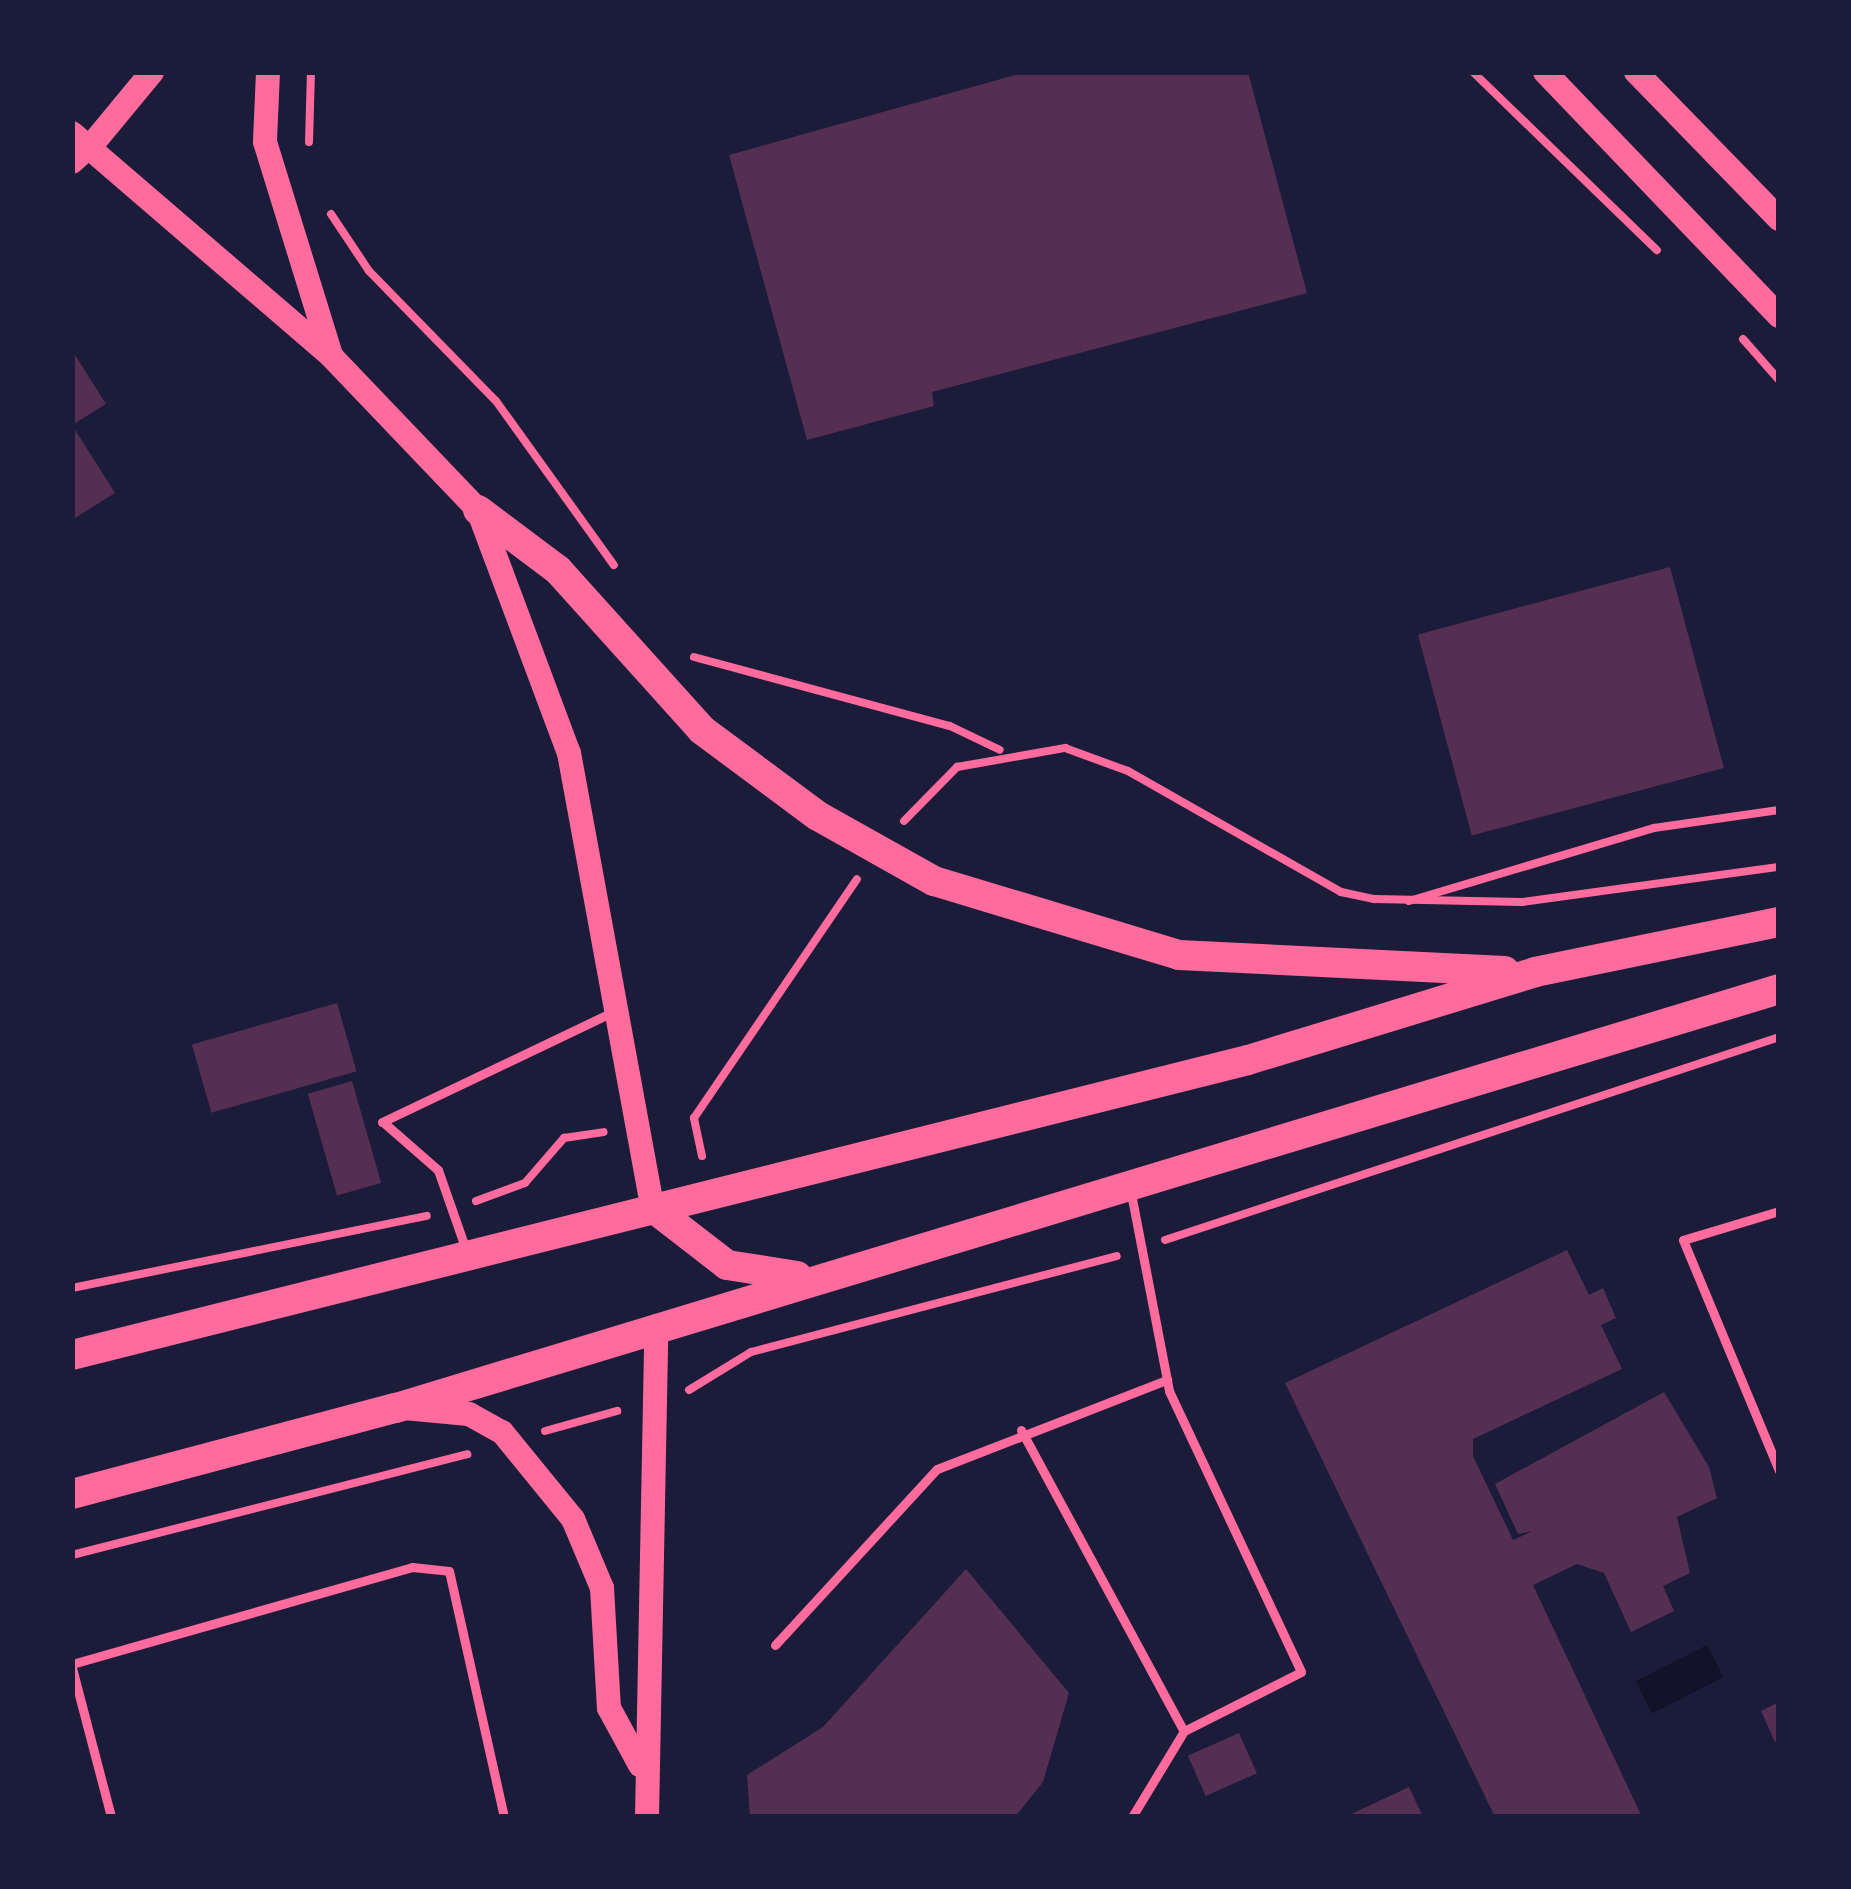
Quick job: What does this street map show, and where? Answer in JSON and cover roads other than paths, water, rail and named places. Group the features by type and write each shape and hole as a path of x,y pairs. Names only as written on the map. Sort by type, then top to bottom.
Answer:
{"main road":[{"path":"152,72 78,148 332,357 478,510 558,570 702,730 818,816 934,881 1105,941 1265,967 1534,972"},
{"path":"268,72 265,142 332,357"},
{"path":"1545,72 1779,316"},
{"path":"1636,72 1779,219"},
{"path":"478,510 569,753 620,1008 652,1207 694,1248 736,1268 826,1276"},
{"path":"72,1355 467,1252 1248,1060 1534,972 1779,922"},
{"path":"72,1494 396,1408 1128,1177 1779,989"},
{"path":"647,1817 643,1770 656,1326"},
{"path":"396,1408 469,1414 512,1441 573,1519 602,1588 610,1708 643,1770"}],"lane":[{"path":"467,1252 454,1210 424,1149 382,1122 620,1008"},
{"path":"1128,1177 1167,1380 1301,1672 1184,1731 1132,1817"},
{"path":"1779,1211 1683,1240 1779,1471"},
{"path":"775,1646 937,1469 1022,1430 1167,1380"},
{"path":"1022,1430 1184,1731"},
{"path":"111,1817 72,1666 412,1567 449,1571 504,1817"}]}
